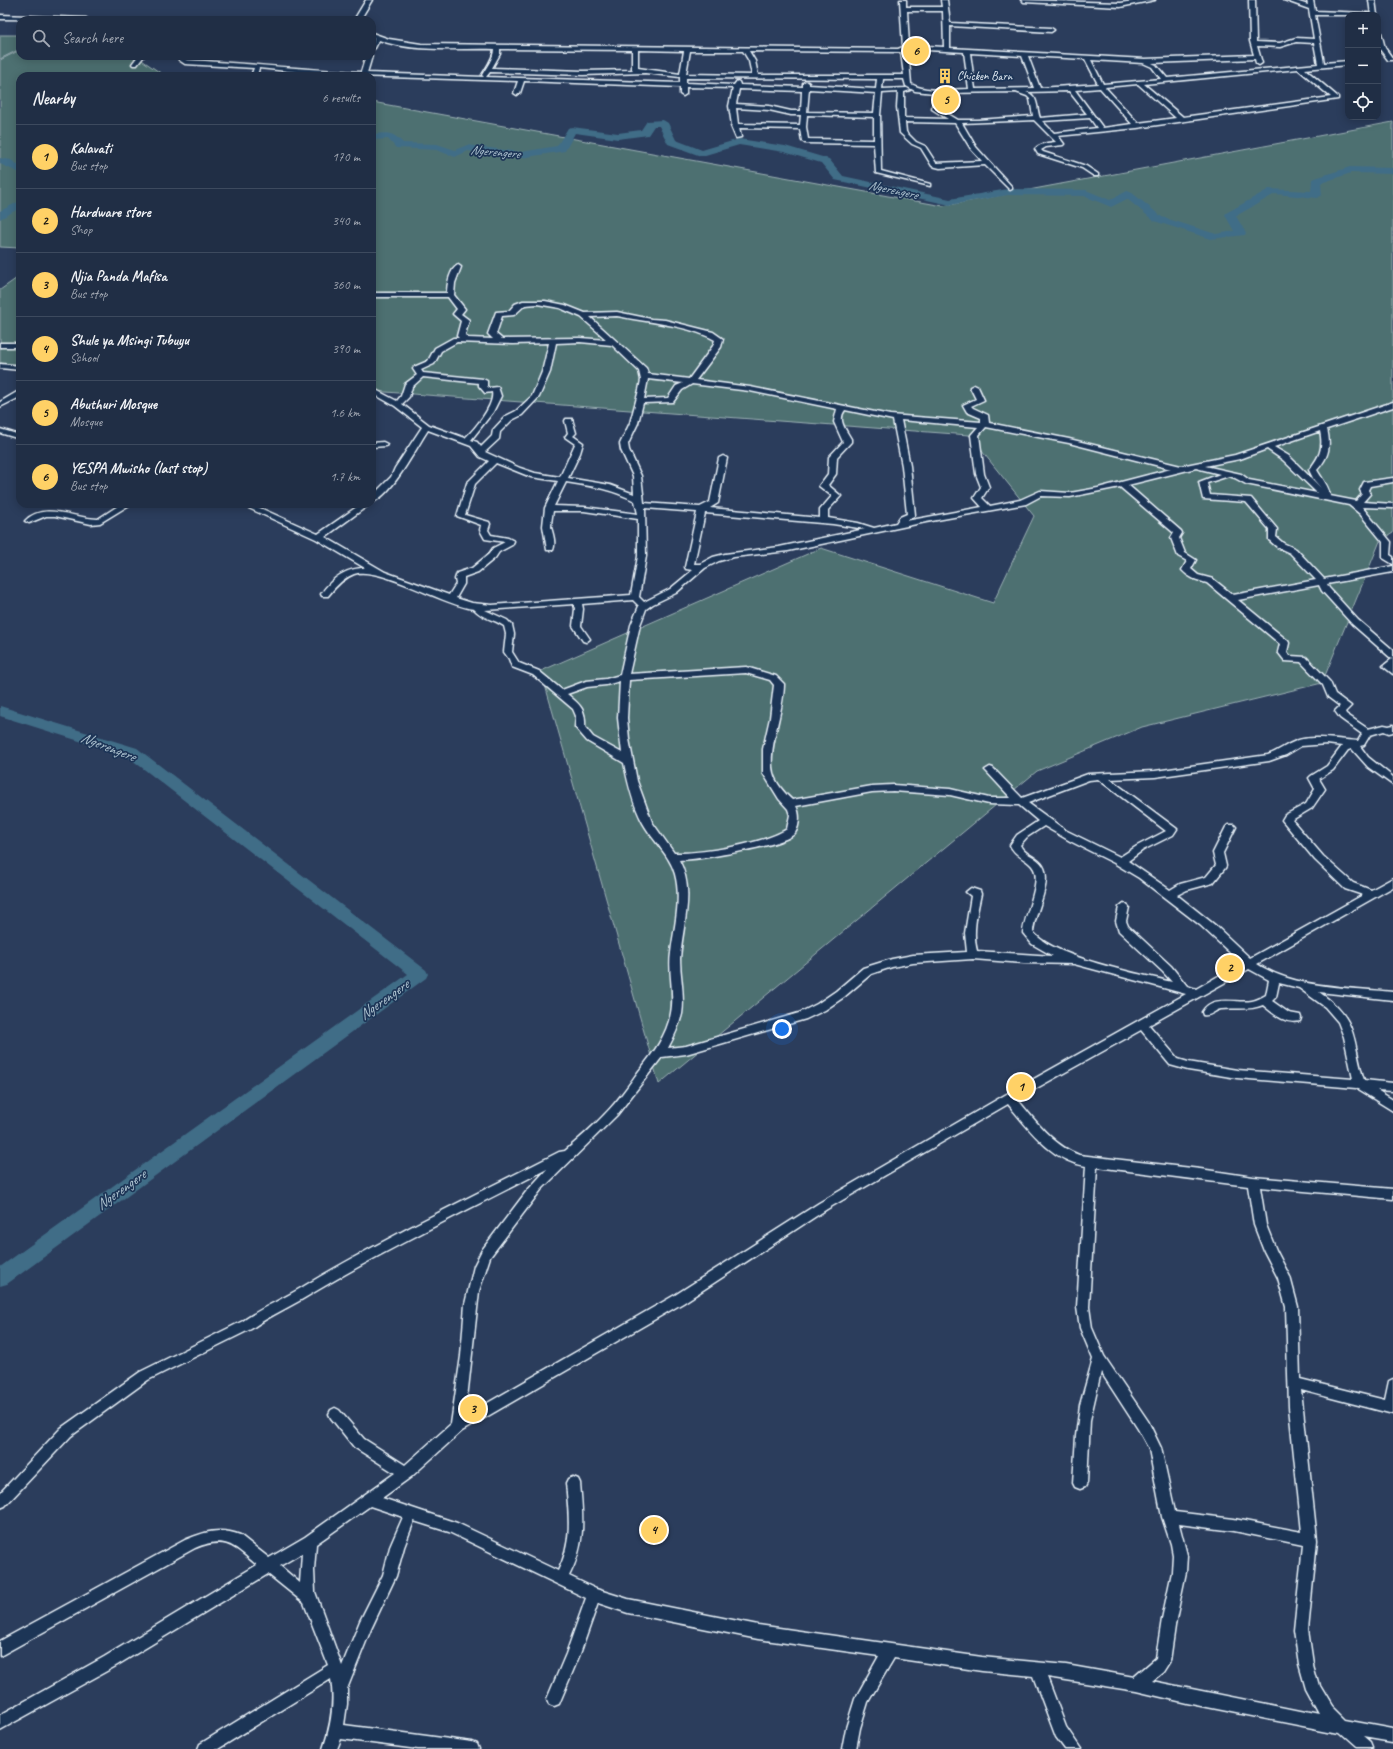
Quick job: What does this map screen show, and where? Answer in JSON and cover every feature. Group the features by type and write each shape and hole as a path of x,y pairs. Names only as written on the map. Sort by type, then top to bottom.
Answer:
{"street":[{"path":"359,16 369,0"},
{"path":"902,0 907,77 908,85 913,89"},
{"path":"944,0 946,10 947,50"},
{"path":"1024,0 1120,5 1152,0"},
{"path":"1252,0 1254,44 1257,58 1265,70"},
{"path":"1287,0 1312,11 1345,13"},
{"path":"1310,0 1321,66"},
{"path":"1372,0 1374,12"},
{"path":"903,9 946,10"},
{"path":"0,17 16,18"},
{"path":"946,24 1051,30"},
{"path":"376,36 412,46 853,52 905,49 1144,61 1257,58"},
{"path":"1254,44 1280,45 1296,40 1317,41"},
{"path":"1381,44 1389,59"},
{"path":"483,79 497,54 497,47"},
{"path":"635,49 635,69 646,72"},
{"path":"683,94 682,76 687,50"},
{"path":"746,50 752,61 755,75"},
{"path":"967,51 972,91"},
{"path":"1025,55 1038,90"},
{"path":"1086,57 1102,87 1137,126"},
{"path":"135,64 138,60"},
{"path":"182,60 185,62 232,64 315,72"},
{"path":"232,64 238,60"},
{"path":"365,72 368,60"},
{"path":"1144,61 1154,66 1165,80"},
{"path":"376,75 736,88 805,87 879,91 901,91 913,89 937,91 1015,91 1102,87 1345,63"},
{"path":"255,72 257,66"},
{"path":"1052,135 1137,126 1336,98 1300,68"},
{"path":"487,70 583,73 646,72 682,76 772,75 907,77"},
{"path":"738,75 732,106 734,126 738,137"},
{"path":"772,75 805,87"},
{"path":"806,76 805,114 803,127 804,140 878,142"},
{"path":"880,76 877,115 878,172 928,185"},
{"path":"517,93 521,80"},
{"path":"1140,83 1181,119"},
{"path":"1071,89 1102,130"},
{"path":"901,91 903,133 914,143 923,147 934,165 940,166 987,163"},
{"path":"937,91 935,109 959,124 973,148 1010,188"},
{"path":"1015,91 1029,95 1034,99 1034,115 1061,144 1041,147 1038,149 1040,153 1084,167 1096,175"},
{"path":"732,106 769,108 786,113 877,115"},
{"path":"902,120 956,122 1091,116"},
{"path":"734,126 803,127"},
{"path":"458,267 451,283 450,295 461,309 457,314 465,320 461,339"},
{"path":"376,295 450,295"},
{"path":"499,341 492,334 499,314 511,314 519,305 525,302 552,305 573,310 584,315 612,343 643,370 645,376 640,401 634,423 624,444 625,450 637,476 642,517 640,538 642,556 635,597"},
{"path":"584,315 622,315 665,322 710,334 719,339 717,347 708,357 692,381 679,388 670,400 640,401"},
{"path":"421,375 417,369 431,362 438,350 461,339 553,342 580,340 612,343"},
{"path":"481,451 496,437 496,432 500,427 519,413 535,396 546,372 553,342"},
{"path":"0,345 16,345"},
{"path":"1,367 16,368"},
{"path":"398,404 405,397 408,386 421,375 483,381 483,386 488,391 495,389 496,399 487,416 473,436 466,441"},
{"path":"645,376 750,389 896,417 985,424 1182,468"},
{"path":"974,387 980,400 967,405 970,410 985,418 985,424 975,435 980,474 985,487 978,498 988,508"},
{"path":"376,392 398,404 426,427 474,444 483,455 517,470 563,480 610,487 624,492 640,502 702,510 824,521 874,529"},
{"path":"0,406 16,396"},
{"path":"457,1427 465,1374 471,1301 480,1264 537,1188 603,1123 628,1095 659,1053 674,1023 678,999 675,970 676,951 681,925 682,887 679,872 671,856 647,822 638,799 628,761 622,706 628,650 643,606 673,590 702,567 723,558 758,551 785,549 874,529 1023,502 1040,493 1070,495 1099,490 1182,468 1237,457 1393,404"},
{"path":"824,521 824,510 836,496 824,486 832,474 833,457 847,439 839,429 837,421 840,410 845,407"},
{"path":"896,417 906,466 911,515 904,519 899,525"},
{"path":"550,548 550,537 547,526 550,508 576,453 579,443 569,436 572,433 569,422"},
{"path":"376,497 395,478 399,468 418,436 426,427"},
{"path":"1323,428 1327,445 1321,461 1313,470 1318,480 1325,488 1326,497"},
{"path":"0,431 16,436"},
{"path":"418,436 433,432 445,433"},
{"path":"376,445 383,444"},
{"path":"1269,447 1286,458 1326,497"},
{"path":"702,567 689,567 702,510 714,503 723,458"},
{"path":"451,599 460,584 460,575 476,570 492,556 496,550 510,541 507,539 499,540 488,537 484,530 486,524 461,516 472,483 489,464 496,460"},
{"path":"1197,466 1238,476 1246,482 1379,507 1393,506"},
{"path":"1229,474 1204,482 1206,497 1248,500 1273,529 1272,538 1280,545 1293,551 1322,582 1330,595 1354,622 1390,652 1393,657"},
{"path":"1355,503 1366,494 1364,490 1367,484 1393,480"},
{"path":"1122,484 1178,533 1175,538 1181,554 1192,560 1186,570 1195,577 1210,581 1233,598 1285,644 1282,652 1288,659 1302,659 1327,684 1331,694 1346,706 1340,711 1343,716 1367,733"},
{"path":"1355,503 1387,542 1386,556 1393,561"},
{"path":"29,522 40,515 51,514 100,521 121,508"},
{"path":"253,508 319,537 382,574"},
{"path":"319,537 360,508"},
{"path":"550,508 584,509 642,517"},
{"path":"1233,598 1251,594 1281,591 1393,569"},
{"path":"325,594 337,579 347,573 365,570 382,574 478,608 490,618 499,620 508,625 510,634 508,652 513,658 515,665 536,673 561,693 577,707 581,716 580,727 590,739 628,761"},
{"path":"478,608 635,597"},
{"path":"635,597 643,606"},
{"path":"577,601 577,626 586,639"},
{"path":"1393,662 1387,666 1393,671"},
{"path":"561,693 586,684 606,682 624,677 746,670 773,678 779,684 775,718 768,749 768,773 782,797 790,804 795,815 793,827 789,834 782,837 692,856 671,856"},
{"path":"1372,894 1348,886 1319,858 1287,820 1288,817 1309,806 1320,789 1314,778 1330,768 1345,748 1361,743 1367,733 1384,728 1393,733"},
{"path":"790,804 872,789 893,788 950,792 990,801 1020,802 1040,796 1078,780 1100,776 1155,774 1269,758 1283,753 1299,743 1328,740 1354,745"},
{"path":"1354,745 1357,751 1376,769 1393,782"},
{"path":"990,770 1020,802 1044,820 1073,839 1122,861 1211,928 1248,963 1259,971 1275,978 1300,984 1393,996"},
{"path":"1100,776 1150,815 1172,830 1170,833 1140,848 1122,861"},
{"path":"1044,820 1039,826 1019,839 1015,845 1019,853 1034,863 1040,872 1040,883 1028,931 1031,937 1042,946 1074,960 1198,993"},
{"path":"1169,895 1184,887 1209,880 1221,866 1218,853 1231,827"},
{"path":"0,1723 109,1662 267,1565 310,1541 406,1473 457,1427 679,1299 823,1206 1009,1098 1393,882"},
{"path":"971,892 976,894 970,927 970,947 973,955"},
{"path":"1124,907 1121,921 1123,928 1167,969 1183,988"},
{"path":"659,1053 686,1050 802,1016 821,1007 840,994 867,971 886,964 913,959 973,955 1024,959 1074,960"},
{"path":"1207,1012 1217,1005 1252,1005 1272,996 1275,978"},
{"path":"1300,984 1323,1000 1346,1024 1350,1033 1360,1084 1363,1089 1380,1096 1393,1108"},
{"path":"1263,1000 1287,1017 1296,1018"},
{"path":"1142,1024 1174,1062 1188,1066 1237,1074 1393,1087"},
{"path":"1009,1098 1059,1152 1069,1157 1253,1182 1393,1194"},
{"path":"0,1502 66,1432 144,1376 247,1325 262,1314 291,1300 341,1270 553,1161 580,1144"},
{"path":"1092,1161 1083,1307 1086,1328 1098,1360 1143,1425 1155,1448 1169,1517 1180,1555 1164,1657 1160,1665 1136,1684"},
{"path":"1253,1182 1260,1225 1270,1251 1284,1277 1290,1297 1293,1322 1295,1407 1310,1540 1301,1630 1308,1674 1313,1689 1326,1711 1340,1726 1366,1749"},
{"path":"1080,1483 1081,1440 1084,1405 1098,1360"},
{"path":"1295,1383 1392,1408 1393,1385"},
{"path":"335,1414 359,1443 406,1473"},
{"path":"561,1579 572,1556 577,1536 573,1483"},
{"path":"369,1500 411,1513 468,1534 594,1595 628,1606 697,1621 1008,1667 1037,1669 1136,1684 1187,1696 1393,1736"},
{"path":"330,1749 337,1731 340,1689 365,1626 389,1576 397,1547 411,1513"},
{"path":"1169,1517 1234,1525 1310,1540"},
{"path":"0,1649 200,1539 213,1536 225,1535 235,1539 309,1598"},
{"path":"310,1541 307,1579 309,1598 335,1669 340,1689"},
{"path":"554,1700 573,1654 594,1595"},
{"path":"849,1749 853,1728 862,1699 890,1650"},
{"path":"205,1749 335,1669"},
{"path":"1037,1669 1061,1732 1074,1749"},
{"path":"337,1731 472,1749"}],"green space":[{"path":"0,35 16,35 16,51 0,59"},
{"path":"16,52 16,60 142,60 159,72 16,72 16,248 0,247 0,60"},
{"path":"376,103 943,206 1393,122 1393,533 1380,541 1322,683 1142,727 1037,771 659,1084 541,671 821,548 993,603 1034,516 969,435 376,391"},
{"path":"16,279 16,364 0,363 0,290"}],"waterway":[{"name":"Ngerengere","path":"376,137 391,136 400,146 437,147 455,154 467,148 521,155 561,149 572,130 618,136 644,133 651,123 663,123 672,142 702,153 739,142 785,149 825,161 839,178 950,202 1008,192 1086,193 1111,204 1127,194 1158,219 1215,237 1241,233 1230,215 1273,191 1317,195 1316,181 1350,170 1393,171"},
{"path":"0,161 7,162 16,168"},
{"name":"Ngerengere","path":"0,216 16,206"},
{"name":"Ngerengere","path":"0,711 132,752 420,974 0,1278"}],"place":[{"name":"YESPA Mwisho (last stop)","path":"916,51"},
{"name":"Chicken Barn","path":"945,76"},
{"name":"Abuthuri Mosque","path":"946,100"},
{"name":"Hardware store","path":"1230,968"},
{"name":"Kalavati","path":"1021,1087"},
{"name":"Njia Panda Mafisa","path":"473,1409"},
{"name":"Shule ya Msingi Tubuyu","path":"654,1530"}]}
